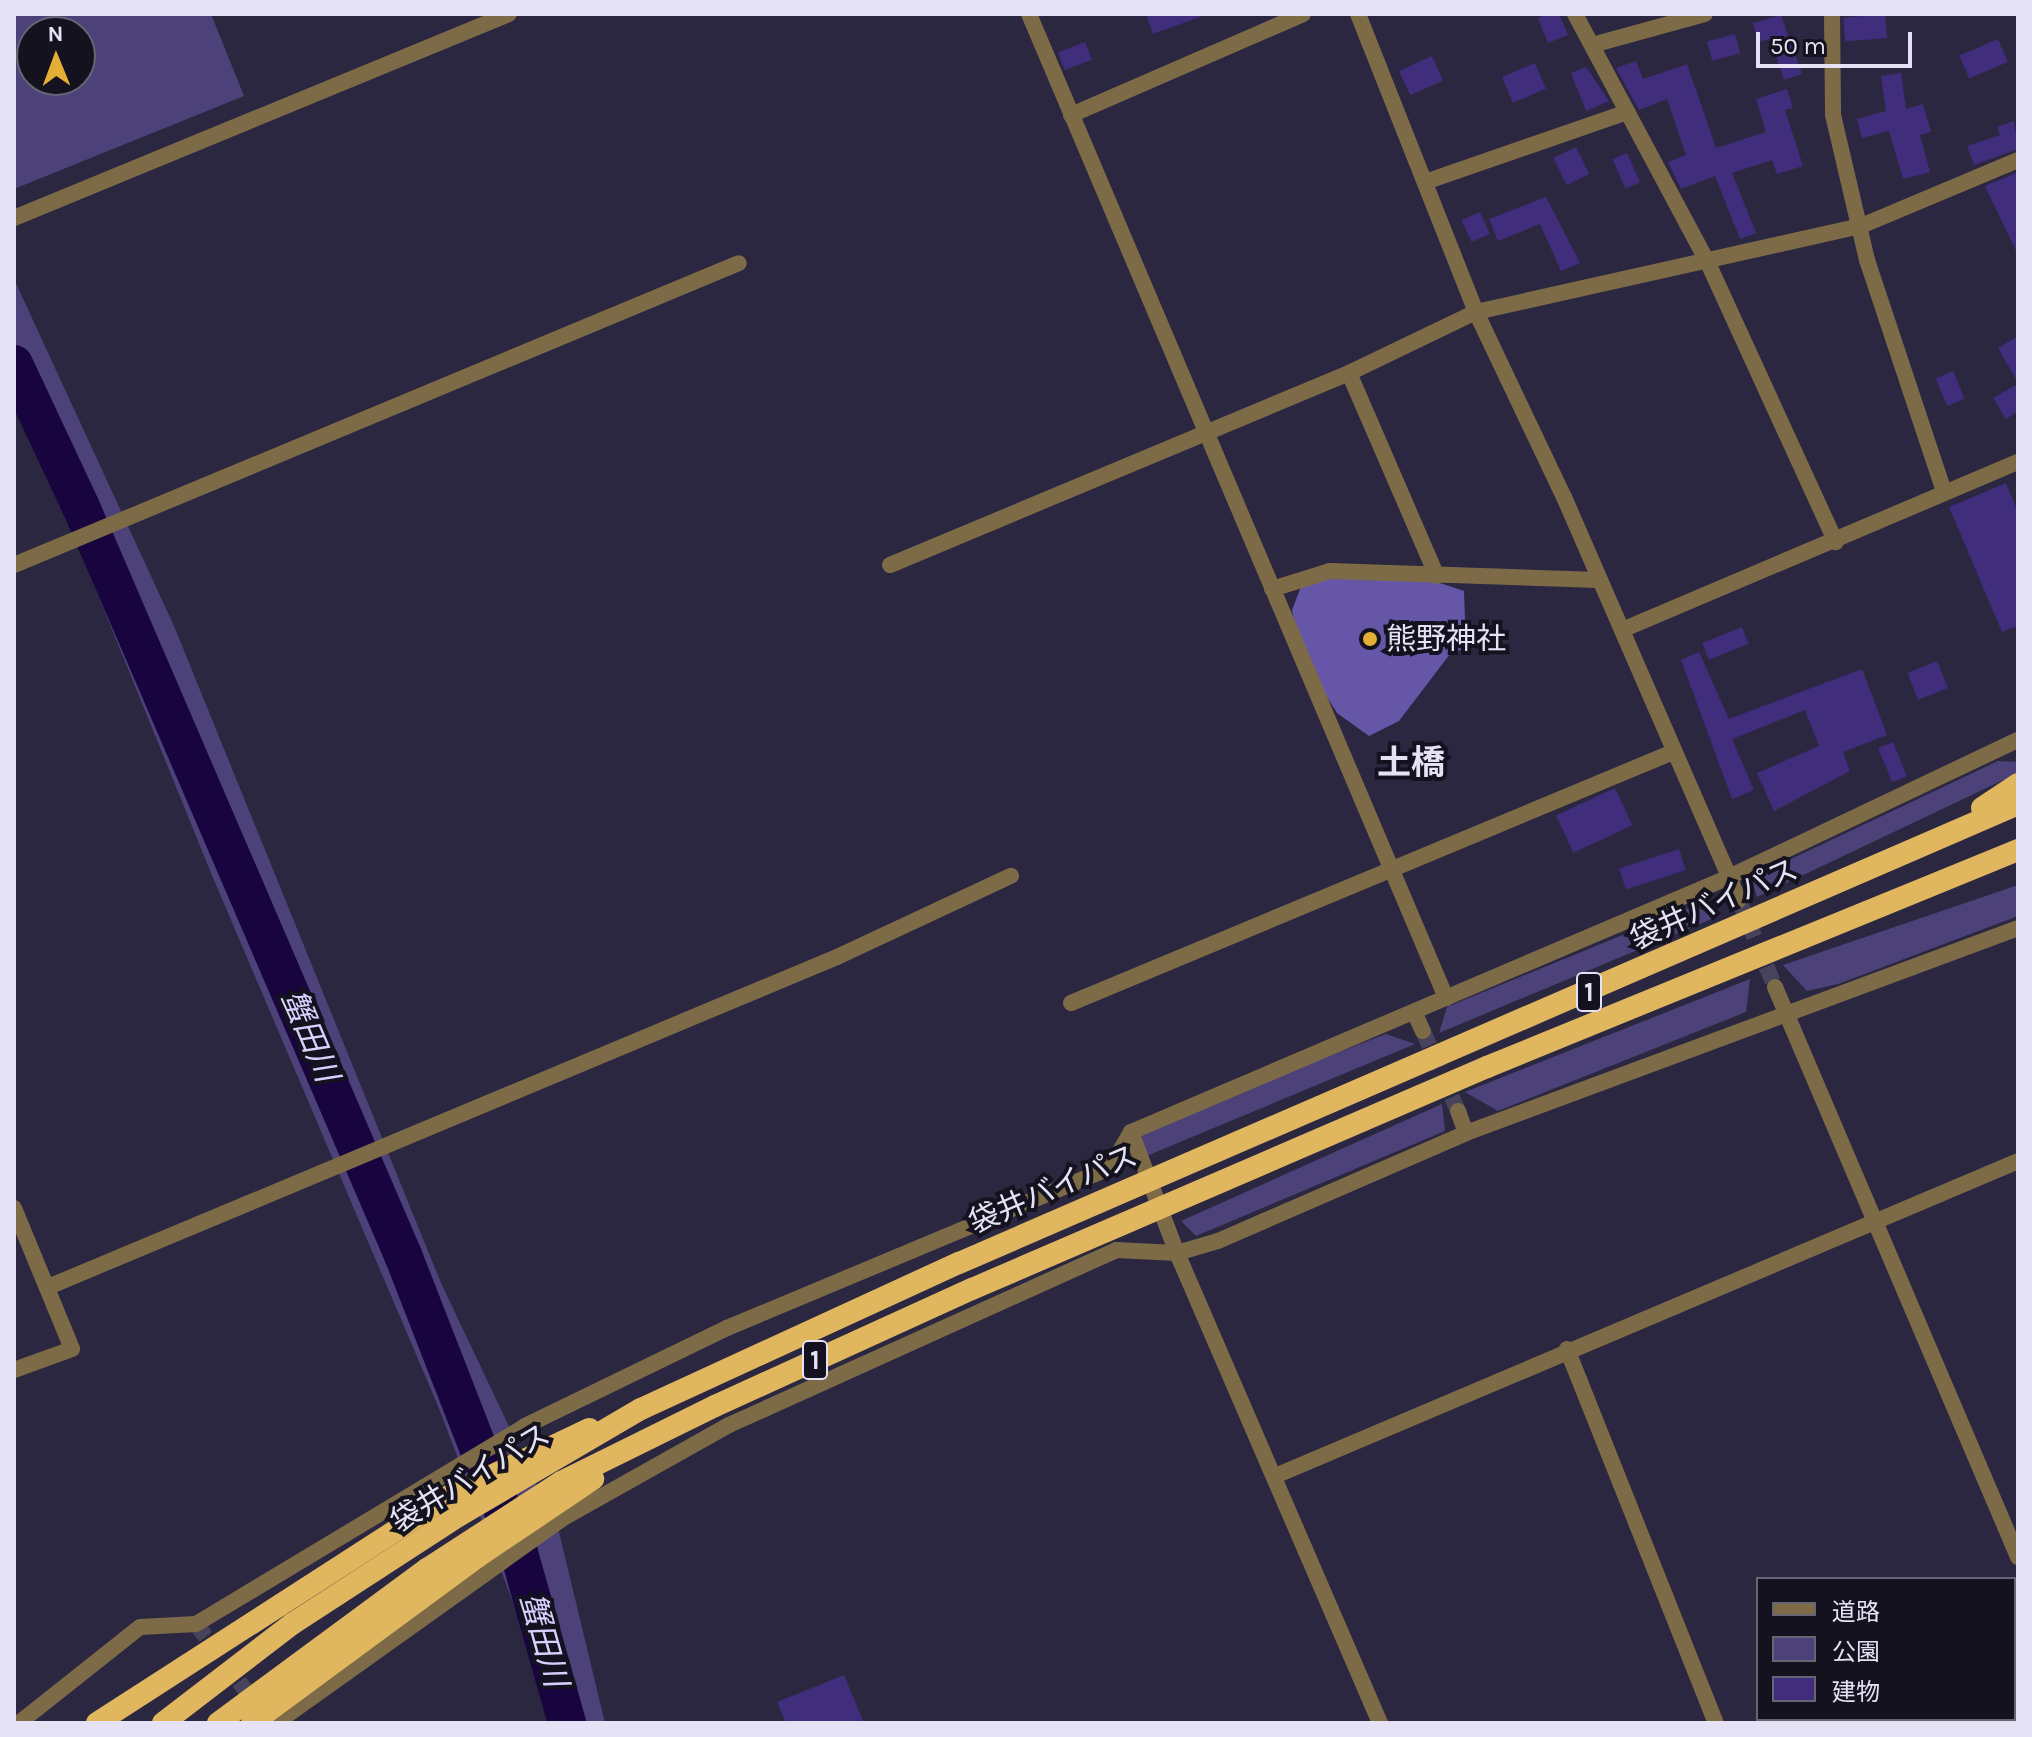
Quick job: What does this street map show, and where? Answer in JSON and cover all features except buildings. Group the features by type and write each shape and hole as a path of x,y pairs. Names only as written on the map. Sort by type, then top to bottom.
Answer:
{"highway":[{"path":"1941,836 2018,784"},
{"name":"袋井バイパス","path":"163,1723 457,1504 551,1444 641,1409 1159,1176 2018,804"},
{"name":"袋井バイパス","path":"218,1723 481,1554 653,1437 957,1295 1173,1206 1487,1067 2018,850"},
{"path":"1957,876 2018,865"},
{"path":"97,1723 457,1504"},
{"path":"252,1723 481,1554"}],"street":[{"path":"14,218 509,14"},
{"path":"1029,14 1446,998"},
{"path":"1071,115 1303,14"},
{"path":"1358,14 1428,181 1476,312 1622,630 1739,900"},
{"path":"1575,14 1708,263 1836,542"},
{"path":"1592,45 1705,14"},
{"path":"1832,14 1833,115 1867,260 1944,492"},
{"path":"1428,181 1627,112"},
{"path":"890,565 1349,373 1476,312 1708,263 1861,226 2018,160"},
{"path":"14,565 739,263"},
{"path":"1349,373 1437,576"},
{"path":"1622,630 1836,542 2018,462"},
{"path":"1272,589 1330,571 1598,580"},
{"path":"19,1723 140,1627 196,1624 453,1466 525,1426 727,1328 1110,1168 1131,1132 1729,877 2018,740"},
{"path":"1071,1003 1673,752"},
{"path":"48,1287 837,957 1011,876"},
{"path":"276,1723 481,1554 549,1528 729,1425 1116,1250 1177,1253 1218,1241 1466,1133 2018,928"},
{"path":"1775,987 2018,1557"},
{"path":"1414,1012 1423,1031"},
{"path":"1458,1111 1466,1133"},
{"path":"1131,1132 1177,1253 1380,1723"},
{"path":"1275,1476 1567,1349 2018,1161"},
{"path":"14,1208 72,1349 14,1370"},
{"path":"1567,1349 1716,1723"}],"green space":[{"path":"14,14 211,14 244,96 14,189"},
{"path":"14,279 174,626 441,1283 559,1532 605,1723 551,1723 516,1610 438,1406 211,873 14,388"},
{"path":"1998,761 2018,762 2018,773 1757,897 1751,878"},
{"path":"2018,885 2018,916 1838,984 1807,991 1783,965"},
{"path":"1691,907 1721,915 1439,1033 1447,1007"},
{"path":"1750,979 1746,1012 1498,1111 1465,1092"},
{"path":"1386,1034 1415,1044 1144,1157 1138,1129"},
{"path":"1442,1104 1445,1131 1196,1236 1181,1221"}],"shaded area":[{"path":"1304,579 1431,580 1464,591 1466,648 1450,654 1399,721 1369,736 1337,713 1300,654 1292,610"}],"waterway":[{"name":"蟹田川","path":"14,364 81,507 403,1255 519,1553 567,1723"}],"tunnel":[{"path":"1739,900 1775,987"},
{"path":"1423,1031 1458,1111"},
{"path":"196,1624 258,1707"}],"place":[{"name":"熊野神社","path":"1370,639"}],"district":[{"name":"土橋","path":"1411,764"}]}
